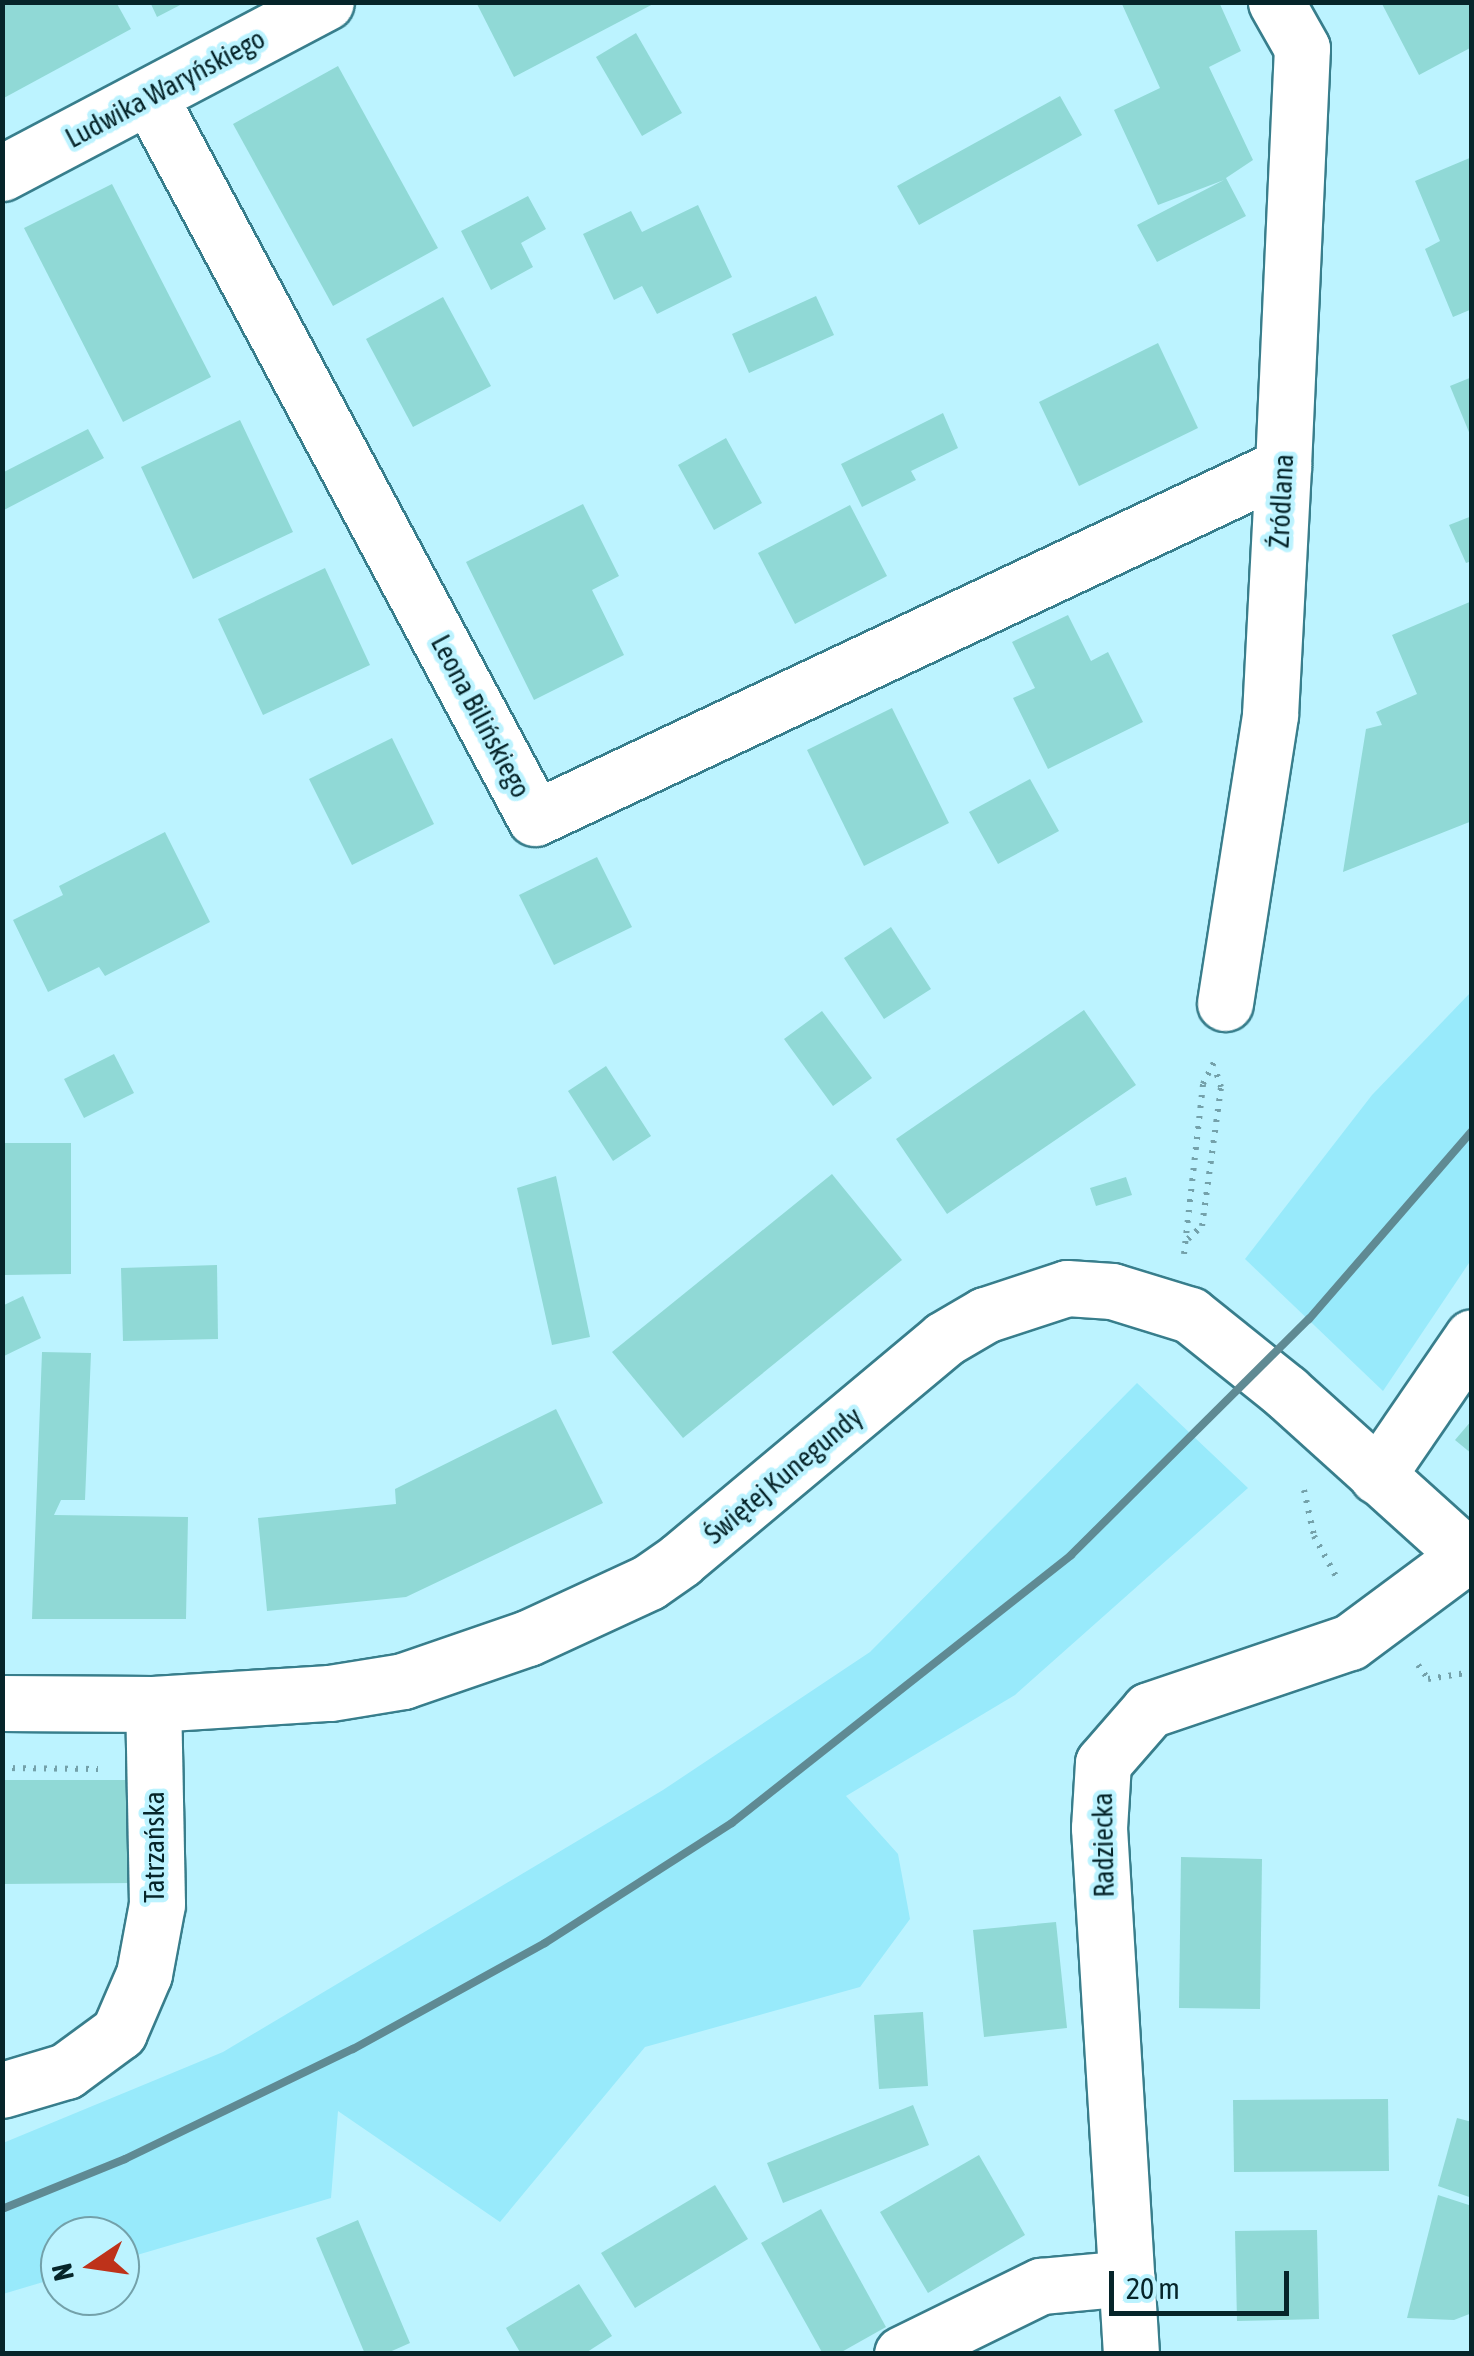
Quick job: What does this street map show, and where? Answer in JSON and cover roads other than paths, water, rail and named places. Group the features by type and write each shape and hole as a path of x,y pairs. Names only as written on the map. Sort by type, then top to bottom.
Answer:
{"street":[{"name":"Ludwika Waryńskiego","path":"2,172 150,98 326,2"},
{"name":"Źródlana","path":"1226,1002 1270,716 1284,466 1302,48 1276,2"},
{"name":"Leona Bilińskiego","path":"150,98 536,818 1284,466"},
{"name":"Świętej Kunegundy","path":"2,1703 153,1704 291,1697 403,1681 588,1612 680,1560 944,1339 986,1315 1067,1288 1112,1291 1190,1315 1469,1559"},
{"path":"1377,1476 1472,1337"},
{"name":"Radziecka","path":"1131,2354 1098,1828 1103,1763 1149,1710 1350,1642 1469,1559"},
{"name":"Tatrzańska","path":"2,2090 66,2070 119,2032 144,1974 158,1904 153,1704"},
{"path":"902,2354 1041,2286 1127,2278"}],"railway":[{"path":"2,2209 125,2159 353,2049 545,1943 732,1823 1071,1555 1309,1319 1472,1131"}]}
